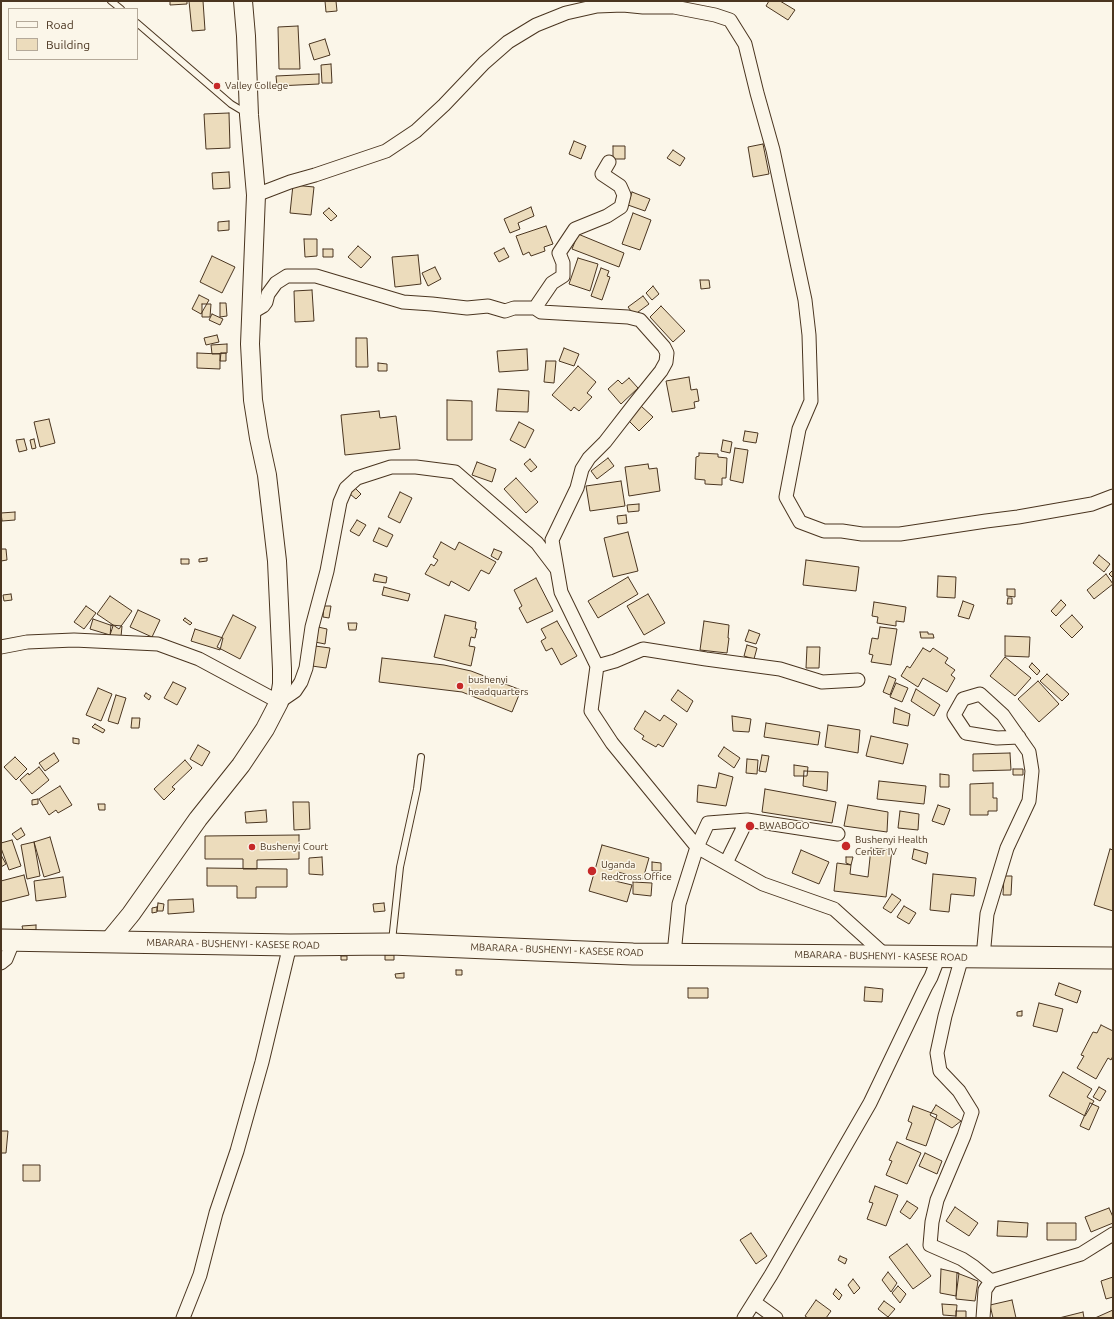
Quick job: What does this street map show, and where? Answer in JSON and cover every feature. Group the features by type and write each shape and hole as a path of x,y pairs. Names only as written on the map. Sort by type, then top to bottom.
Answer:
{"main road":[{"path":"108,942 131,914 198,819 241,765 265,729 279,702 282,684 277,561 267,474 253,400 250,344 256,226 256,195 249,115 243,1"},
{"name":"MBARARA - BUSHENYI - KASESE ROAD","path":"7,941 290,945 391,944 633,954 1113,958"}],"street":[{"path":"256,195 386,150 416,130 444,105 508,42 536,25 566,13 596,6 643,8 674,7 715,15 730,20 745,44 757,94 774,150 804,300 809,335 811,401 799,429 786,497 800,522 824,531 842,531 862,534 900,534 1018,517 1092,504 1113,496"},
{"path":"535,308 552,283 563,276 562,263 559,253 575,229 606,216 621,207 624,195 620,186 602,174 609,162"},
{"path":"251,312 262,306 266,302 268,294 276,283 287,276 316,276 403,302 468,308 488,306 506,311 514,308 535,308 541,312 628,317 640,320 664,347 667,353 666,362 661,371 605,442 589,458 582,469 577,488 552,540 561,592 597,666 592,711 612,743 698,847 763,884 834,909 885,955"},
{"path":"1,647 27,642 74,640 158,644 199,659 279,702 295,691 301,682 306,668 312,627 327,571 340,502 346,488 357,478 391,467 416,467 455,472 537,543 557,570"},
{"path":"597,666 643,649 780,669 822,682 858,680"},
{"path":"983,957 987,914 1007,848 1029,801 1032,771 1029,752 1003,715 980,694 963,698 954,715 966,733 997,738 1018,737"},
{"path":"726,863 747,820"},
{"path":"674,954 679,904 708,822 747,820 838,834"},
{"path":"1,963 6,959 7,941"},
{"path":"183,1318 200,1275 216,1212 237,1151 262,1062 290,945"},
{"path":"744,1318 771,1275 870,1103 931,978 938,956"},
{"path":"962,957 945,1016 937,1053 940,1071 959,1091 972,1112 964,1136 937,1200 932,1222 930,1245 962,1259 991,1281"},
{"path":"982,1318 985,1290 991,1281 1081,1254 1113,1234"},
{"path":"754,1302 776,1318"}],"lane":[{"path":"111,1 119,8"},
{"path":"138,24 231,104 249,115"},
{"path":"391,944 400,867 417,789 421,757"}],"building":[{"path":"170,1 187,1 187,4 170,5"},
{"path":"189,1 203,1 205,30 192,31"},
{"path":"325,1 336,1 337,11 326,12"},
{"path":"769,1 780,1 795,10 788,20 766,6"},
{"path":"298,26 300,69 279,69 278,27"},
{"path":"325,39 330,55 314,60 309,44"},
{"path":"331,64 332,83 322,83 321,65"},
{"path":"319,74 319,84 277,86 276,76"},
{"path":"229,113 230,148 206,149 204,114"},
{"path":"574,141 586,146 581,159 569,154"},
{"path":"763,144 769,174 753,177 748,147"},
{"path":"613,146 625,146 625,159 613,159"},
{"path":"673,150 685,158 680,166 667,158"},
{"path":"229,172 230,188 213,189 212,173"},
{"path":"293,185 314,187 311,215 290,213"},
{"path":"632,192 650,199 645,211 628,205"},
{"path":"531,207 534,216 518,223 520,229 510,233 504,219"},
{"path":"329,208 337,216 331,221 323,213"},
{"path":"633,213 651,220 640,250 622,244"},
{"path":"229,221 229,230 218,231 218,222"},
{"path":"546,226 553,244 544,247 545,251 531,256 529,252 523,255 516,236"},
{"path":"578,234 624,253 619,267 572,249"},
{"path":"304,239 317,239 317,256 305,257"},
{"path":"358,246 371,257 361,268 348,257"},
{"path":"504,248 509,257 499,262 494,253"},
{"path":"323,249 333,249 333,257 323,257"},
{"path":"418,255 421,284 395,287 392,257"},
{"path":"212,256 235,267 222,293 200,282"},
{"path":"578,258 598,264 590,291 569,284"},
{"path":"435,267 441,279 428,286 422,273"},
{"path":"601,268 609,271 607,276 610,277 602,300 591,296"},
{"path":"700,280 709,280 710,288 701,289"},
{"path":"653,286 659,294 652,300 646,293"},
{"path":"312,290 314,321 295,322 294,291"},
{"path":"199,295 209,300 201,314 192,309"},
{"path":"643,296 649,304 634,315 628,307"},
{"path":"220,303 226,303 227,316 220,317"},
{"path":"202,304 211,304 210,317 202,317"},
{"path":"661,306 685,331 673,342 650,317"},
{"path":"212,314 223,319 220,325 209,320"},
{"path":"217,335 219,342 206,345 204,338"},
{"path":"356,338 367,338 368,367 356,367"},
{"path":"227,344 227,353 212,354 211,345"},
{"path":"564,348 579,354 574,366 559,361"},
{"path":"527,349 528,370 499,372 497,351"},
{"path":"197,353 220,354 220,369 197,368"},
{"path":"221,353 226,353 226,361 220,361"},
{"path":"546,361 556,361 554,383 544,382"},
{"path":"378,363 387,364 387,371 378,371"},
{"path":"578,366 596,382 587,393 592,397 579,411 574,407 571,411 552,395"},
{"path":"689,377 691,390 697,389 699,401 694,402 695,408 672,412 666,381"},
{"path":"629,378 638,388 621,404 608,389 618,380 622,384"},
{"path":"498,389 529,391 528,412 496,411"},
{"path":"447,400 472,401 472,440 447,440"},
{"path":"641,406 653,417 639,431 628,420"},
{"path":"379,411 380,418 396,416 400,449 345,455 341,415"},
{"path":"49,419 55,443 40,447 34,422"},
{"path":"519,422 534,430 525,448 510,440"},
{"path":"745,431 758,433 756,443 743,441"},
{"path":"24,439 27,450 19,452 16,440"},
{"path":"34,439 36,448 32,449 30,440"},
{"path":"723,440 732,442 730,453 721,451"},
{"path":"735,448 748,450 743,483 730,480"},
{"path":"699,453 718,454 718,457 727,458 726,478 722,478 722,485 705,484 705,480 695,479 696,457 699,456"},
{"path":"608,458 614,466 597,479 591,471"},
{"path":"530,459 537,467 531,472 524,464"},
{"path":"477,462 496,469 492,482 472,475"},
{"path":"648,464 649,469 657,468 660,491 629,496 625,467"},
{"path":"516,478 538,502 526,513 504,489"},
{"path":"621,481 625,506 590,511 586,486"},
{"path":"355,488 361,494 356,499 350,494"},
{"path":"400,492 412,498 400,523 388,517"},
{"path":"639,504 639,511 628,512 627,505"},
{"path":"15,512 15,520 2,521 1,513"},
{"path":"626,515 627,523 618,524 617,516"},
{"path":"357,520 366,525 359,536 350,531"},
{"path":"379,528 393,535 387,547 373,541"},
{"path":"628,532 638,571 613,577 604,538"},
{"path":"441,542 455,550 459,542 496,562 489,574 481,570 469,591 451,581 449,586 425,574 431,564 434,566 438,560 433,557"},
{"path":"1,549 6,549 7,560 1,561"},
{"path":"494,549 502,552 498,560 491,556"},
{"path":"1099,555 1110,564 1104,572 1093,563"},
{"path":"207,558 207,561 199,562 199,559"},
{"path":"181,559 189,559 189,564 181,564"},
{"path":"806,560 859,567 856,591 803,585"},
{"path":"1113,570 1113,578 1109,574"},
{"path":"375,574 387,577 386,583 373,581"},
{"path":"1106,574 1113,584 1094,599 1087,590"},
{"path":"938,576 956,577 955,598 937,597"},
{"path":"628,577 638,594 598,618 588,601"},
{"path":"536,578 553,611 527,623 519,608 522,606 514,590"},
{"path":"384,587 410,594 408,601 382,595"},
{"path":"1007,589 1015,589 1015,597 1007,596"},
{"path":"11,594 12,600 4,601 3,595"},
{"path":"648,594 665,623 644,635 627,606"},
{"path":"110,596 132,611 119,629 97,614"},
{"path":"1008,598 1012,598 1012,604 1007,604"},
{"path":"1061,600 1066,605 1056,616 1051,611"},
{"path":"963,601 974,605 969,619 958,616"},
{"path":"874,602 906,607 904,622 896,621 896,626 877,623 878,617 872,616"},
{"path":"86,606 96,613 84,629 74,622"},
{"path":"324,606 331,606 329,618 323,617"},
{"path":"138,610 160,620 152,637 130,627"},
{"path":"233,615 256,627 240,659 217,647"},
{"path":"445,615 476,622 475,629 477,629 475,638 471,637 469,646 475,647 471,666 434,657"},
{"path":"1072,615 1083,627 1072,638 1060,626"},
{"path":"185,618 192,623 190,625 183,620"},
{"path":"93,619 113,626 110,635 90,629"},
{"path":"557,621 577,656 561,665 552,648 546,651 541,641 546,638 541,629"},
{"path":"704,621 729,625 727,653 700,650"},
{"path":"348,623 357,623 356,630 349,630"},
{"path":"111,625 122,626 121,637 110,636"},
{"path":"318,627 327,629 325,644 315,642"},
{"path":"880,627 897,629 891,665 871,662 873,655 869,654 872,638 878,639"},
{"path":"195,629 223,638 220,650 191,641"},
{"path":"749,630 760,634 756,644 745,641"},
{"path":"920,632 928,632 928,634 933,634 934,638 921,638"},
{"path":"1005,636 1030,637 1029,657 1005,656"},
{"path":"747,645 757,648 754,659 744,656"},
{"path":"315,646 330,648 326,668 312,666"},
{"path":"807,647 820,647 819,668 806,668"},
{"path":"923,648 930,652 933,648 948,658 945,663 955,670 951,675 955,678 947,692 923,678 918,687 901,676 907,666 910,668"},
{"path":"1005,657 1031,678 1015,696 990,676"},
{"name":"bushenyi headquarters","path":"382,658 444,665 471,671 521,690 512,712 462,692 379,682"},
{"path":"1032,663 1040,671 1037,675 1029,667"},
{"path":"1047,674 1069,694 1062,701 1040,681"},
{"path":"889,676 896,679 890,695 883,692"},
{"path":"1038,681 1059,704 1039,722 1018,699"},
{"path":"173,682 186,688 177,705 164,698"},
{"path":"896,683 908,688 902,702 890,697"},
{"path":"98,688 112,694 101,721 86,715"},
{"path":"916,689 940,705 934,716 911,701"},
{"path":"678,690 693,701 687,712 671,700"},
{"path":"146,693 151,696 149,700 144,696"},
{"path":"116,695 126,698 118,724 108,721"},
{"path":"895,708 910,714 908,726 893,723"},
{"path":"645,711 660,721 664,715 677,724 663,747 658,744 656,747 642,739 644,736 634,729"},
{"path":"732,716 751,719 749,732 733,731"},
{"path":"132,718 140,718 139,728 131,728"},
{"path":"766,723 820,732 818,745 764,737"},
{"path":"95,724 105,730 103,733 92,727"},
{"path":"828,725 860,730 858,753 825,747"},
{"path":"871,736 908,744 903,764 866,756"},
{"path":"73,738 79,739 79,744 73,743"},
{"path":"198,745 210,752 202,766 190,759"},
{"path":"724,747 740,758 734,768 718,756"},
{"path":"54,753 59,761 45,771 39,763"},
{"path":"1010,753 1011,770 973,771 973,754"},
{"path":"762,755 769,756 766,772 759,771"},
{"path":"15,757 27,769 16,780 4,767"},
{"path":"747,759 758,760 757,774 746,773"},
{"path":"185,760 192,768 172,787 175,789 164,800 154,789"},
{"path":"794,765 808,767 807,776 794,776"},
{"path":"39,767 49,780 32,794 20,780 28,773 29,775"},
{"path":"1013,769 1023,769 1023,775 1013,775"},
{"path":"804,771 828,772 827,791 803,786"},
{"path":"719,773 733,777 726,806 697,802 698,785 716,788"},
{"path":"940,774 949,775 949,787 940,787"},
{"path":"879,781 926,786 924,804 877,799"},
{"path":"993,783 993,798 997,798 997,811 988,811 988,815 970,815 970,784"},
{"path":"60,786 72,805 58,813 56,810 49,815 39,799"},
{"path":"765,789 836,802 832,823 762,812"},
{"path":"38,799 38,804 32,805 32,800"},
{"path":"293,802 309,802 310,829 294,830"},
{"path":"98,804 105,804 105,810 99,810"},
{"path":"848,805 888,812 887,832 844,826"},
{"path":"938,805 950,809 944,825 932,821"},
{"path":"266,810 267,822 246,823 245,812"},
{"path":"900,811 919,814 918,830 898,828"},
{"path":"21,828 25,835 17,840 12,834"},
{"name":"Bushenyi Court","path":"299,835 299,859 257,860 257,869 243,869 243,859 205,859 205,836"},
{"path":"50,837 60,872 44,877 34,842"},
{"path":"12,840 21,866 9,870 1,848 1,843"},
{"path":"34,842 40,876 27,879 21,845"},
{"path":"602,845 649,858 643,879 618,872 615,881 632,885 627,902 589,891"},
{"path":"871,848 892,850 886,897 834,891 837,863 851,865 850,874 868,877"},
{"path":"914,849 928,853 926,864 912,859"},
{"path":"1110,849 1113,850 1113,911 1094,905"},
{"path":"801,850 829,862 819,884 792,873"},
{"path":"1,855 6,864 1,867"},
{"path":"322,857 323,875 309,874 309,858"},
{"path":"846,857 853,857 851,865 846,863"},
{"path":"652,862 661,863 661,871 652,871"},
{"name":"Bushenyi Court","path":"207,868 287,869 287,887 256,887 256,898 237,898 237,886 207,886"},
{"path":"933,874 976,878 974,896 951,894 949,912 930,910"},
{"path":"24,875 29,895 1,902 1,881"},
{"path":"1004,876 1012,876 1011,895 1003,895"},
{"path":"63,877 66,897 36,901 34,881"},
{"path":"633,882 652,883 651,896 633,894"},
{"path":"892,894 901,900 891,913 883,908"},
{"path":"193,899 194,912 168,914 168,900"},
{"path":"158,903 164,904 163,911 157,911"},
{"path":"384,903 385,911 374,912 373,904"},
{"path":"904,906 916,913 909,924 897,917"},
{"path":"157,907 157,912 152,913 152,908"},
{"path":"36,925 36,930 23,930 22,926"},
{"path":"385,955 394,955 394,960 385,960"},
{"path":"341,956 347,956 347,960 341,960"},
{"path":"456,970 462,970 462,975 456,975"},
{"path":"404,973 404,978 396,978 395,974"},
{"path":"1059,983 1081,991 1077,1003 1055,995"},
{"path":"865,987 883,989 882,1002 864,1001"},
{"path":"688,988 708,988 708,998 688,998"},
{"path":"1039,1003 1063,1009 1057,1032 1033,1026"},
{"path":"1022,1011 1022,1016 1017,1016 1017,1012"},
{"path":"1101,1025 1113,1031 1113,1056 1111,1060 1108,1058 1096,1079 1077,1068 1084,1056 1081,1055 1093,1032 1097,1033"},
{"path":"1063,1072 1092,1089 1087,1097 1094,1101 1085,1116 1049,1096"},
{"path":"1099,1087 1106,1091 1100,1101 1093,1097"},
{"path":"1090,1103 1099,1107 1089,1130 1080,1126"},
{"path":"936,1105 961,1121 952,1128 930,1115"},
{"path":"913,1106 937,1115 926,1146 906,1139 912,1123 908,1121"},
{"path":"1,1131 8,1131 6,1153 1,1153"},
{"path":"897,1142 921,1153 907,1184 886,1175 892,1161 889,1160"},
{"path":"925,1153 942,1161 937,1174 919,1166"},
{"path":"23,1165 40,1165 40,1181 23,1181"},
{"path":"875,1186 898,1195 886,1226 867,1219 873,1203 869,1202"},
{"path":"907,1201 918,1208 910,1219 900,1212"},
{"path":"955,1207 978,1223 969,1236 946,1221"},
{"path":"1109,1208 1113,1217 1113,1223 1091,1232 1085,1217"},
{"path":"998,1221 1028,1223 1027,1237 997,1236"},
{"path":"1047,1223 1076,1223 1076,1240 1047,1240"},
{"path":"751,1233 767,1256 756,1264 740,1240"},
{"path":"907,1244 931,1276 913,1289 889,1257"},
{"path":"840,1256 847,1259 845,1264 838,1260"},
{"path":"941,1269 959,1273 956,1296 940,1293"},
{"path":"888,1272 897,1283 891,1292 882,1280"},
{"path":"957,1273 978,1281 975,1301 956,1299"},
{"path":"1113,1277 1113,1297 1106,1299 1101,1281"},
{"path":"853,1279 860,1288 854,1294 848,1285"},
{"path":"898,1286 906,1294 900,1303 892,1293"},
{"path":"836,1289 842,1295 839,1300 833,1294"},
{"path":"816,1300 831,1311 826,1318 808,1318 805,1316"},
{"path":"1012,1300 1016,1318 993,1318 990,1305"},
{"path":"884,1301 895,1309 888,1317 878,1309"},
{"path":"942,1304 957,1305 956,1316 943,1315"},
{"path":"1113,1310 1113,1318 1095,1318"},
{"path":"956,1311 966,1311 966,1318 956,1318"},
{"path":"1083,1312 1084,1318 1059,1318"}],"place":[{"name":"Valley College","path":"217,86"},
{"name":"bushenyi headquarters","path":"460,686"},
{"name":"BWABOGO","path":"750,826"},
{"name":"Bushenyi Health Center IV","path":"846,846"},
{"name":"Bushenyi Court","path":"252,847"},
{"name":"Uganda Redcross Office","path":"592,871"}]}
